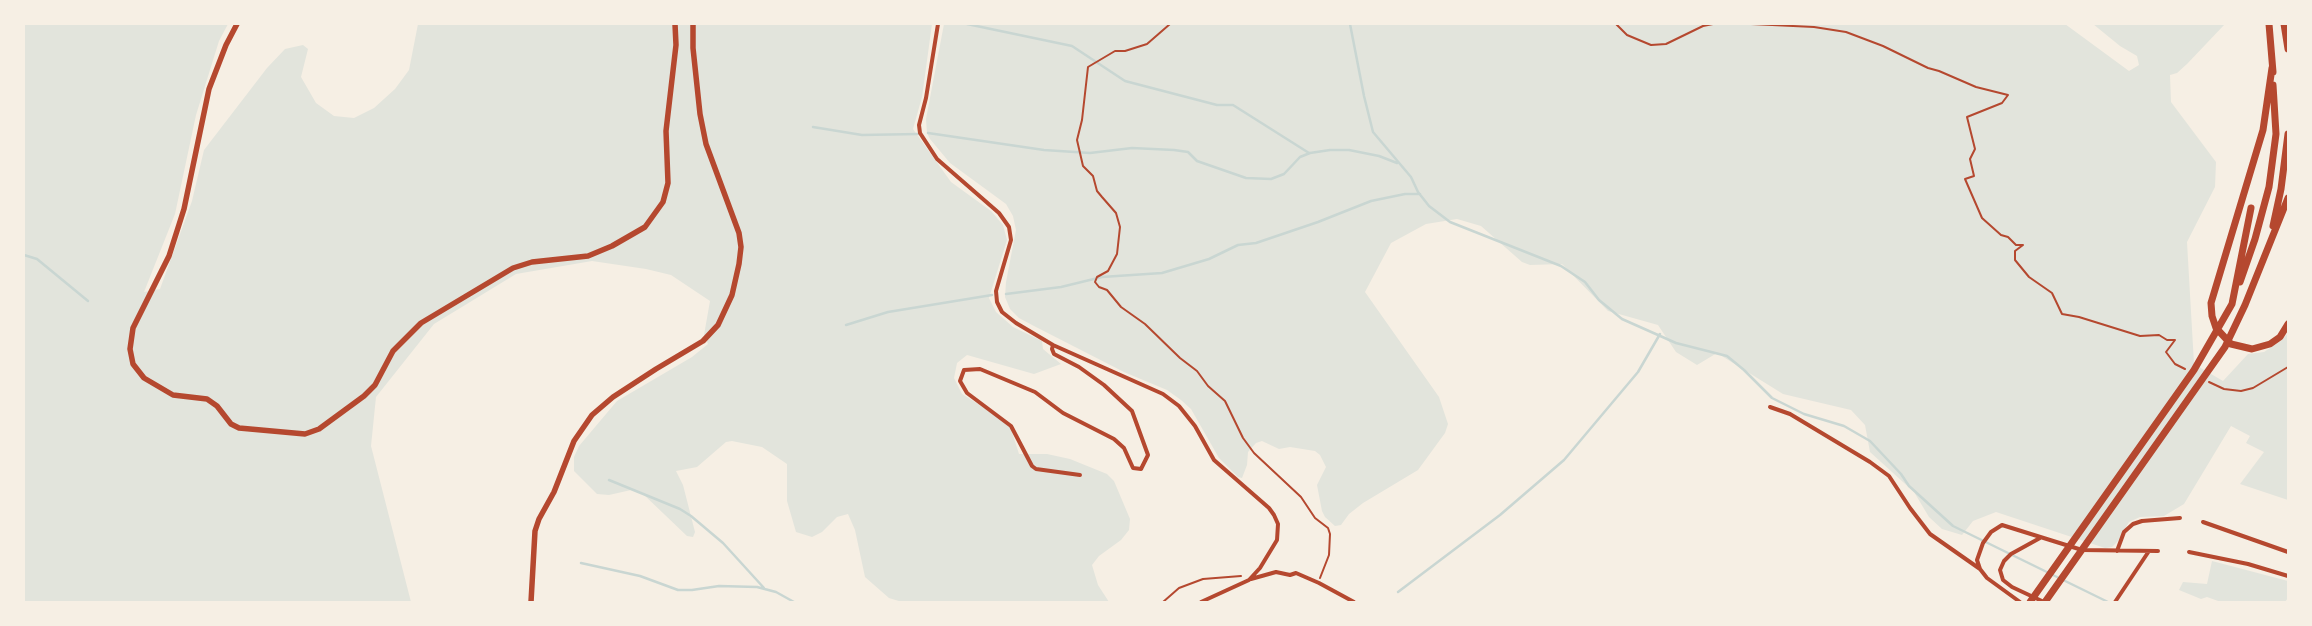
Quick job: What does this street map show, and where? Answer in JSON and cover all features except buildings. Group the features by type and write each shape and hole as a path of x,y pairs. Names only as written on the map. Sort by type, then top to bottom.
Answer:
{"highway":[{"path":"2030,602 2194,370 2232,304 2255,239 2269,187 2276,134 2269,24"},
{"path":"2284,24 2288,49"},
{"path":"2272,68 2263,130 2211,303 2212,316 2222,336 2231,344 2252,349 2270,344 2280,337 2288,324"},
{"path":"2269,243 2281,189 2288,134"},
{"path":"2045,602 2091,535 2206,378 2225,347 2288,198"},
{"path":"2232,304 2251,208"}],"main road":[{"path":"237,24 226,45 209,90 184,209 169,256 133,328 130,350 133,364 144,378 172,395 207,399 217,406 231,424 239,428 305,434 319,429 364,396 375,385 393,351 421,323 513,268 532,262 588,256 612,246 645,227 663,202 668,182 666,132 676,45 675,24"},
{"path":"531,602 535,531 554,492 574,441 592,415 613,397 656,368 704,341 718,325 732,295 741,247 739,233 706,144 700,114 693,48 693,24"}],"street":[{"path":"938,24 929,84 919,125 921,137 946,167 1005,219 1011,236 996,291 998,306 1005,315 1016,323 1053,344 1163,394 1178,406 1194,426 1214,460 1269,508 1278,524 1277,540 1268,558 1249,580"},
{"path":"1053,344 1054,354 1104,385 1132,411 1148,456 1140,469 1133,468 1124,448 1114,439 1062,413 1035,392 980,369 964,370 960,381 967,393 1011,426 1032,466 1036,469 1080,475"},
{"path":"1770,407 1790,414 1870,462 1889,476 1930,534 1980,569 1987,578 2020,602"},
{"path":"2116,551 2124,532 2133,524 2142,521 2180,518"},
{"path":"2203,522 2288,552"},
{"path":"1980,569 1977,560 1983,543 1991,532 2002,525 2082,550 2158,551"},
{"path":"2040,538 2011,554 2004,561 2000,570 2004,580 2012,587 2045,602"},
{"path":"2115,602 2149,551"},
{"path":"2189,552 2248,564 2288,576"},
{"path":"1201,602 1249,580 1276,572 1290,575 1296,573 1354,602"}],"path":[{"path":"1170,24 1147,44 1125,51 1115,51 1106,54 1088,67 1082,120 1076,140 1083,166 1093,176 1097,191 1116,213 1120,227 1117,254 1108,271 1096,277 1095,282 1099,288 1107,290 1121,307 1145,324 1180,358 1197,371 1208,386 1225,400 1243,438 1254,453 1301,497 1315,518 1328,528 1330,534 1329,555 1320,573 1319,583"},
{"path":"1616,24 1626,34 1651,45 1666,44 1703,26 1713,24"},
{"path":"1751,24 1814,27 1846,32 1884,46 1928,68 1976,87 2008,95 2002,103 1967,117 1975,148 1970,159 1974,176 1965,179 1982,218 2016,245 2024,245 2015,251 2015,260 2029,277 2052,293 2059,305 2059,311 2067,317 2080,317 2140,336 2159,335 2167,340 2175,340 2166,352 2175,364 2191,371"},
{"path":"2206,378 2213,385 2241,391 2253,388 2288,367"},
{"path":"1163,602 1179,588 1203,579 1254,575"}],"shaded area":[{"path":"24,24 228,24 219,41 196,115 175,214 144,292 160,289 192,201 204,150 267,68 285,49 303,45 308,49 301,77 316,103 334,116 354,118 374,108 395,89 409,70 418,24 932,24 922,97 913,129 951,182 991,211 1003,225 1007,240 989,298 996,312 1013,327 1042,341 1043,349 1061,364 1034,374 967,355 957,363 954,378 962,394 1001,418 1011,429 1019,454 1047,454 1070,459 1107,474 1114,481 1130,519 1129,530 1121,540 1099,556 1092,565 1098,585 1109,602 902,602 889,598 865,577 855,530 848,514 837,517 822,532 812,537 796,532 787,501 787,464 762,447 732,441 726,442 697,467 676,471 683,485 695,532 693,537 687,536 642,493 631,490 609,495 597,494 574,471 574,457 579,446 617,401 692,357 708,344 704,335 710,301 671,275 646,269 592,261 516,274 434,324 376,397 371,446 411,602 24,602"},
{"path":"944,24 2065,24 2129,71 2139,65 2137,56 2120,46 2093,24 2225,24 2187,64 2177,73 2170,75 2171,102 2216,162 2215,187 2187,242 2194,364 2223,381 2248,354 2264,352 2282,340 2288,333 2288,500 2240,484 2264,452 2246,443 2250,436 2231,426 2184,504 2164,516 2140,517 2129,522 2118,541 2112,547 2105,548 1996,512 1973,521 1962,535 1942,529 1929,517 1914,492 1870,452 1865,425 1851,410 1783,394 1717,353 1697,365 1676,352 1658,325 1608,311 1562,264 1530,265 1522,262 1481,226 1457,219 1426,224 1391,243 1365,292 1439,397 1448,424 1445,433 1418,470 1363,503 1349,514 1341,525 1335,526 1325,517 1322,511 1317,485 1326,467 1320,455 1315,451 1290,447 1279,449 1262,441 1256,443 1248,452 1247,465 1242,478 1238,477 1219,458 1191,409 1181,400 1167,390 1124,372 1034,326 1019,318 1010,309 1005,297 1016,230 1013,216 1006,204 950,163 927,133 926,119"},
{"path":"2212,561 2288,581 2288,598 2285,602 2221,602 2207,597 2201,599 2179,590 2183,582 2207,584"}],"waterway":[{"path":"967,24 1072,46 1125,81 1217,105 1233,105 1309,153"},
{"path":"1350,24 1373,132 1411,177 1418,192 1429,206 1450,222 1561,266 1585,282 1599,300 1622,319 1676,343 1727,356 1772,398 1804,414 1844,426 1870,441 1901,474 1909,486 1953,526 2108,602"},
{"path":"813,127 862,135 918,134"},
{"path":"928,133 1044,150 1090,153 1132,148 1174,150 1188,152 1197,161 1246,178 1271,179 1284,174 1300,157 1310,153 1330,150 1349,150 1379,156 1397,163"},
{"path":"1006,294 1061,287 1102,277 1162,273 1209,259 1238,245 1256,243 1318,222 1371,201 1405,194 1420,194"},
{"path":"24,255 37,259 88,301"},
{"path":"846,325 888,312 992,295"},
{"path":"1398,592 1500,515 1564,460 1638,372 1660,334"},
{"path":"609,480 680,509 691,516 723,543 764,588"},
{"path":"581,563 640,576 678,590 719,586 757,587 776,592 794,602"}]}
